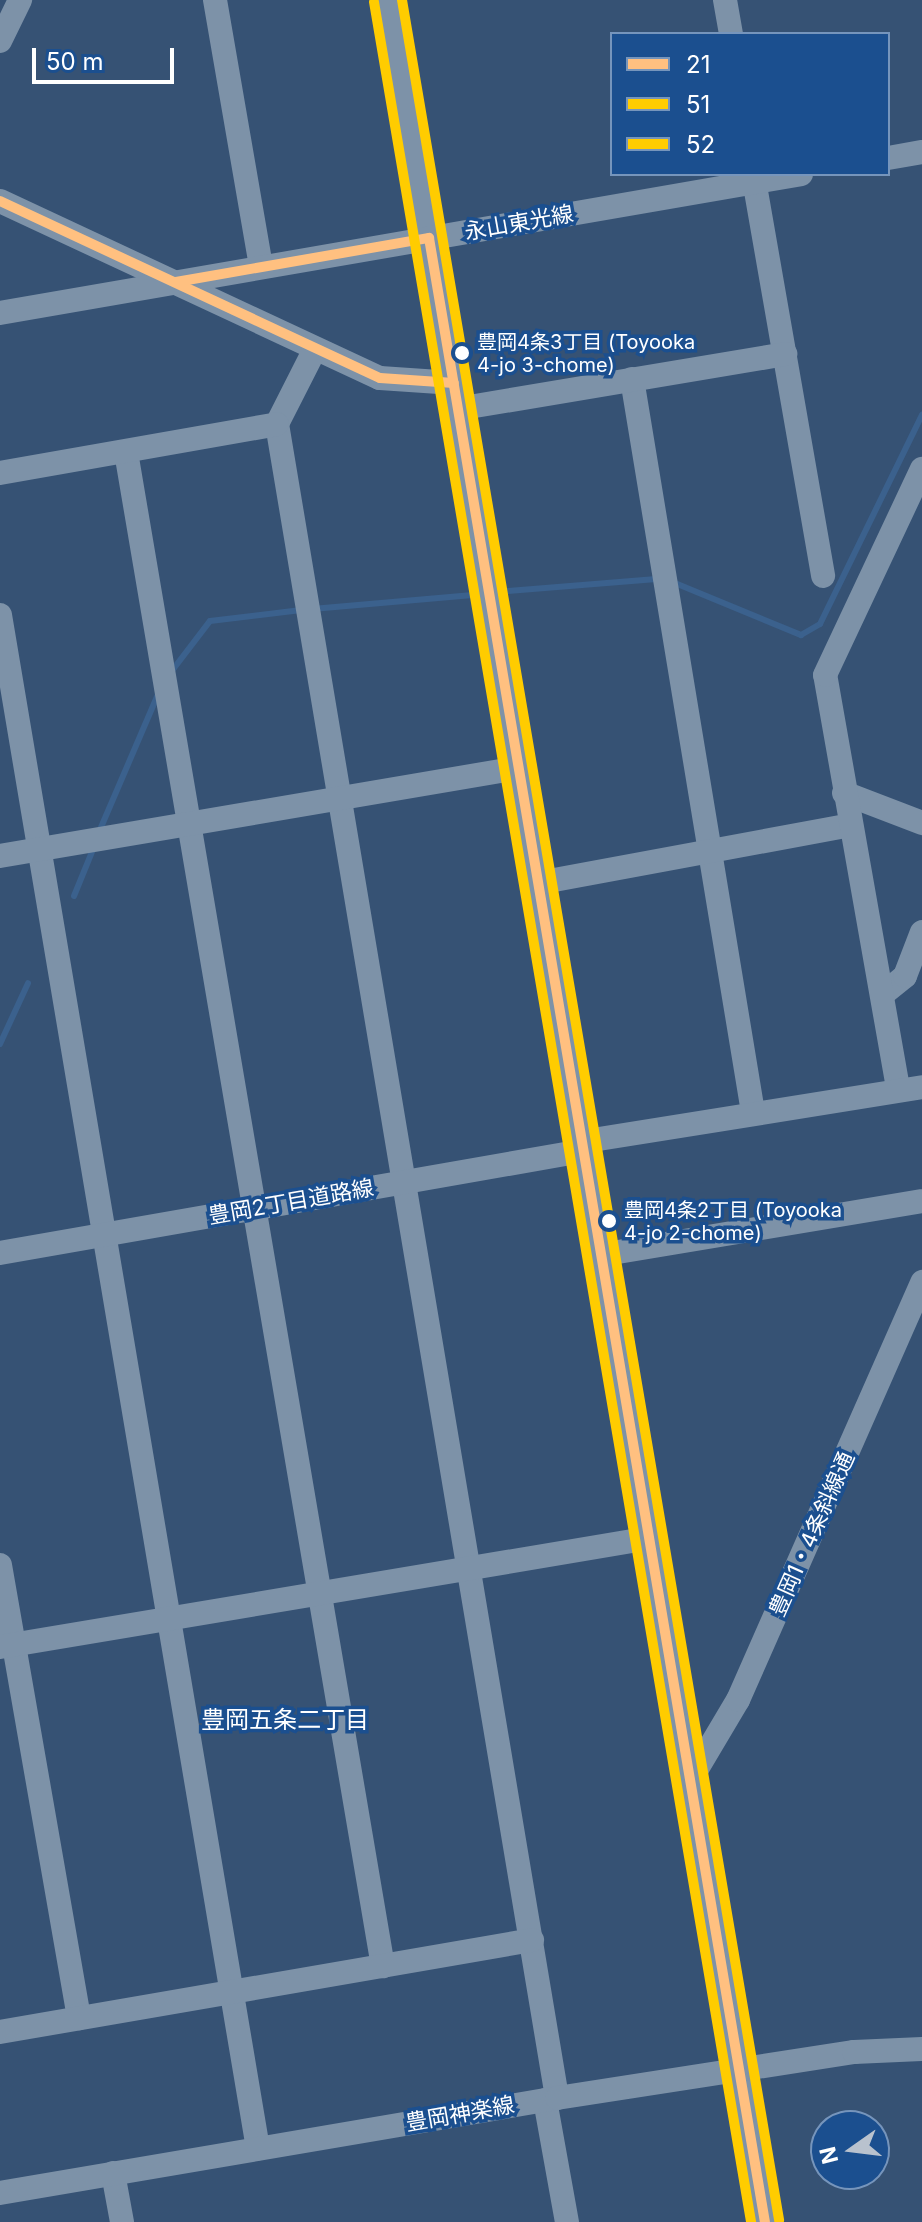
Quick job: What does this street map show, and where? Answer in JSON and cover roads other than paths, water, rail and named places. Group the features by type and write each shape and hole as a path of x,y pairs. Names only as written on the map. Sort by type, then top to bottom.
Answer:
{"street":[{"path":"1,34 20,0"},
{"path":"215,0 261,267"},
{"path":"388,0 765,2222"},
{"path":"725,0 731,32"},
{"path":"890,158 922,152"},
{"name":"永山東光線","path":"0,313 778,176"},
{"path":"754,178 823,576"},
{"path":"0,201 176,282 314,351 397,382 454,383"},
{"path":"314,351 277,424 473,1567 532,1940 567,2222"},
{"path":"457,409 785,354"},
{"path":"632,379 753,1112"},
{"path":"0,473 277,424"},
{"path":"126,452 257,1207 383,1966"},
{"path":"913,1087 883,994 844,793 825,675 911,521 922,469"},
{"path":"0,615 258,2148"},
{"path":"0,856 518,768"},
{"path":"844,793 922,823"},
{"path":"538,883 850,825"},
{"path":"883,994 905,976 922,932"},
{"name":"豊岡2丁目道路線","path":"0,1253 409,1182 753,1112 913,1087"},
{"path":"600,1255 922,1201"},
{"name":"豊岡1・4条斜線通","path":"691,1779 738,1700 922,1282"},
{"path":"7,1646 650,1538"},
{"path":"0,1565 7,1646 79,2018"},
{"path":"0,2032 532,1940"},
{"name":"豊岡神楽線","path":"0,2193 551,2099 739,2073 854,2052 922,2049"},
{"path":"113,2173 122,2222"}],"waterway":[{"path":"670,581 801,635 820,624 922,415"},
{"path":"496,592 659,579"},
{"path":"312,609 484,594"},
{"path":"171,672 210,621 301,610"},
{"path":"99,832 159,692"},
{"path":"74,896 94,847"},
{"path":"0,1044 28,983"}],"place":[{"name":"豊岡4条3丁目 (Toyooka 4-jo 3-chome)","path":"462,353"},
{"name":"豊岡4条2丁目 (Toyooka 4-jo 2-chome)","path":"609,1221"}],"district":[{"name":"豊岡五条二丁目","path":"285,1720"}]}
